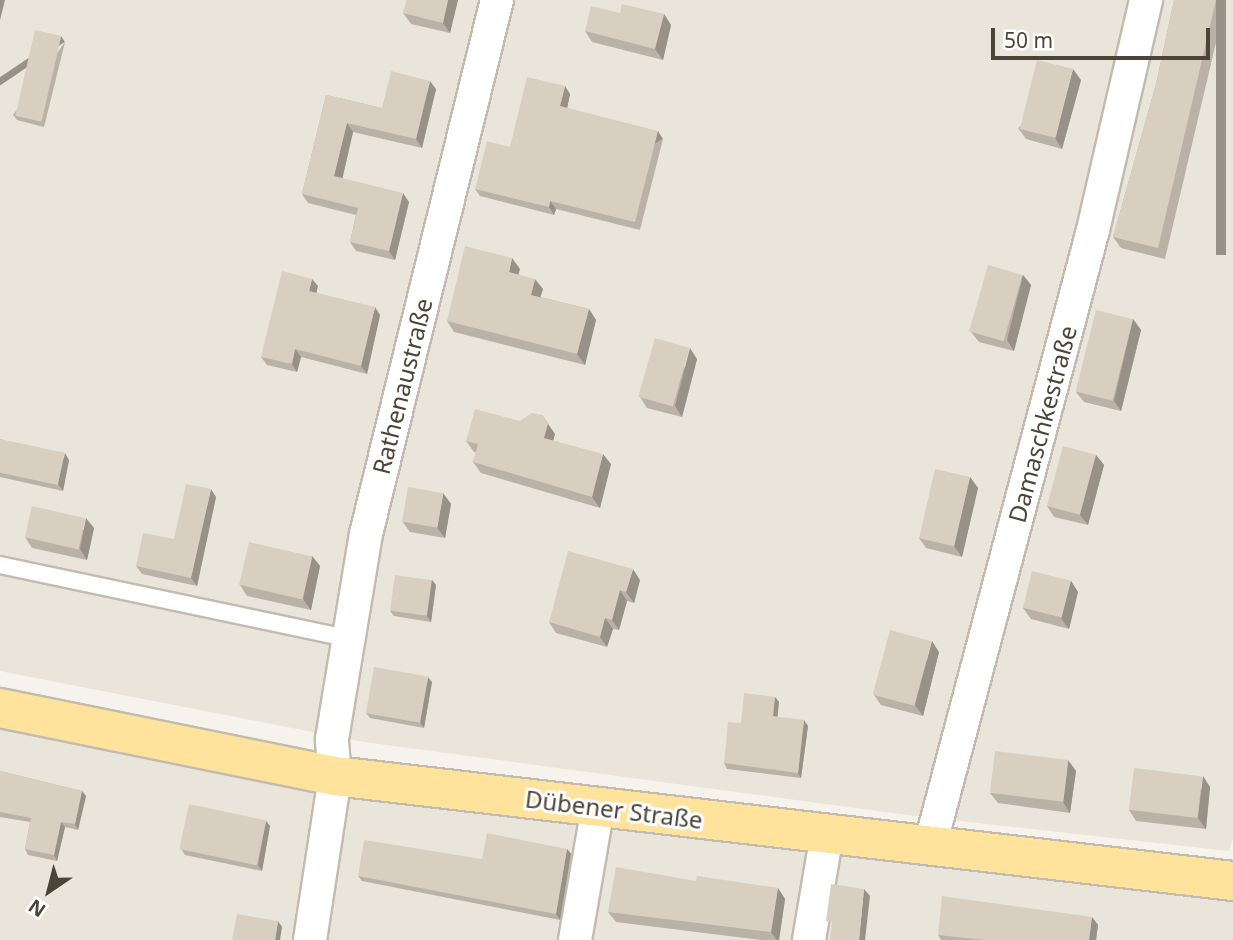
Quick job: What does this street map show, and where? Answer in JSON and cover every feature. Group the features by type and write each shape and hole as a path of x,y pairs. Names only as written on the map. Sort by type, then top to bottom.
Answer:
{"main road":[{"name":"Dübener Straße","path":"0,708 335,776 1233,881"}],"street":[{"name":"Rathenaustraße","path":"310,940 335,776 332,739 346,638 366,534 496,0"},
{"name":"Damaschkestraße","path":"930,846 1093,230 1146,0"},
{"path":"575,940 598,807"},
{"path":"809,940 827,834"}],"lane":[{"path":"0,565 346,638"}],"shaded area":[{"path":"0,0 1233,0 1233,838 1229,851 915,816 364,742 0,671"},
{"path":"0,708 335,776 1233,881 1233,940 0,940"}],"building":[{"path":"407,0 448,0 443,23 403,13"},
{"path":"1174,0 1216,0 1158,248 1113,237 1156,84"},
{"path":"622,4 664,14 655,49 585,31 591,6 620,13"},
{"path":"35,30 61,36 42,122 15,116"},
{"path":"1037,60 1073,69 1056,138 1020,129"},
{"path":"391,71 430,81 416,139 347,123 334,176 403,193 389,251 350,242 358,208 302,194 326,95 382,108"},
{"path":"527,77 565,86 560,106 658,131 635,222 550,201 549,207 475,189 487,141 510,147"},
{"path":"465,246 512,258 509,272 535,279 531,295 589,309 577,354 447,321"},
{"path":"988,265 1023,275 1004,341 969,331"},
{"path":"282,271 312,279 309,291 375,307 361,366 295,349 292,364 261,357"},
{"path":"1096,310 1133,319 1113,401 1076,392"},
{"path":"655,338 690,348 673,407 638,397"},
{"path":"475,409 520,421 532,413 542,415 548,424 544,438 603,454 592,497 473,462 478,444 466,441"},
{"path":"0,439 65,453 58,485 0,473"},
{"path":"1063,446 1096,455 1080,515 1047,506"},
{"path":"935,469 970,477 954,546 919,538"},
{"path":"186,484 211,489 191,578 136,566 143,533 174,539"},
{"path":"408,487 443,493 437,528 402,521"},
{"path":"32,506 86,518 78,550 25,537"},
{"path":"249,542 312,557 302,599 239,585"},
{"path":"568,551 633,569 626,592 620,590 612,620 605,618 600,637 549,622"},
{"path":"1032,571 1071,581 1062,618 1023,608"},
{"path":"395,575 432,580 427,616 390,611"},
{"path":"890,630 932,641 914,706 873,695"},
{"path":"374,667 428,677 420,723 366,713"},
{"path":"744,693 775,697 773,716 804,720 798,773 724,763 728,722 741,723"},
{"path":"995,751 1068,760 1063,802 990,793"},
{"path":"1134,768 1202,776 1197,818 1129,810"},
{"path":"0,771 82,791 75,824 61,822 54,855 25,849 31,818 0,812"},
{"path":"189,804 266,820 257,865 179,849"},
{"path":"487,833 567,849 556,914 358,876 364,840 482,859"},
{"path":"616,867 696,881 697,876 778,888 771,932 608,912"},
{"path":"831,884 864,889 859,940 830,940 832,922 826,921"},
{"path":"942,896 1092,917 1089,940 984,940 938,935"},
{"path":"237,914 278,921 275,940 232,940"}]}
